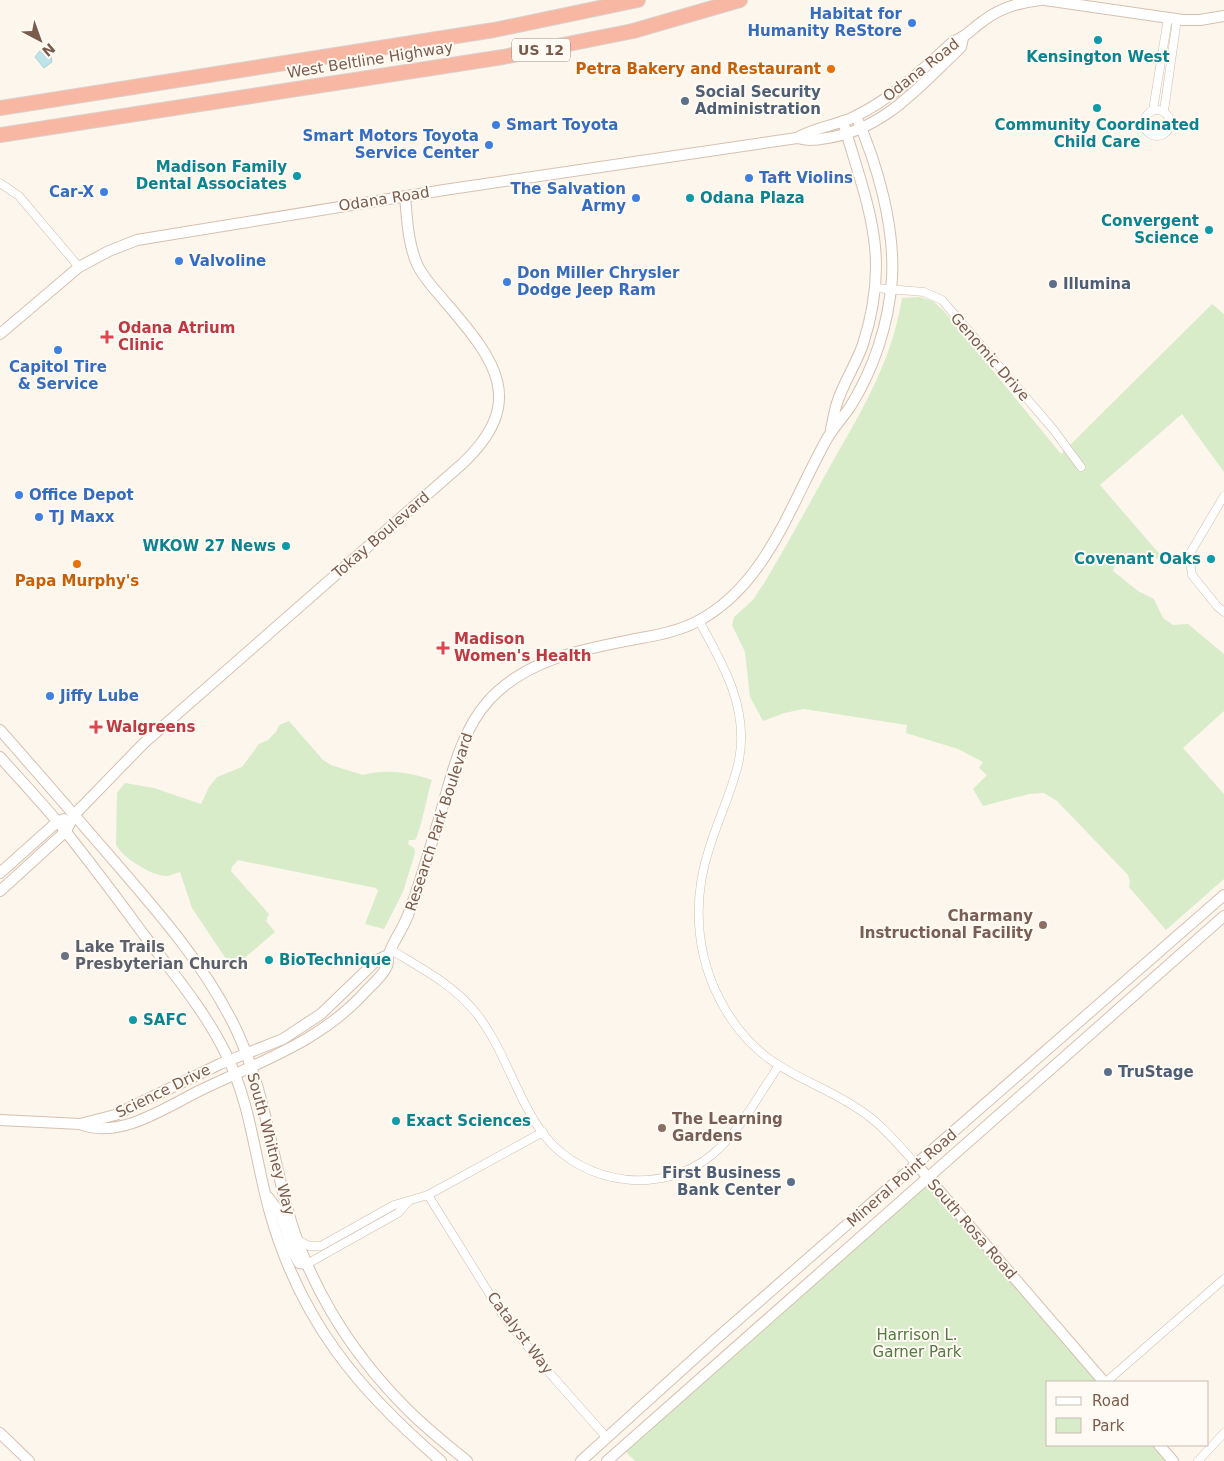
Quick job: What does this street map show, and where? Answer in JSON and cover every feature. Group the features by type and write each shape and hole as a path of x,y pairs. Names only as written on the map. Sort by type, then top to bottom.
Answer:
{"highway":[{"name":"West Beltline Highway","path":"0,108 494,30 638,0"},
{"name":"West Beltline Highway","path":"0,135 502,57 633,31 740,0"}],"street":[{"name":"Odana Road","path":"0,334 79,267 108,251 137,240 162,234 405,196 797,138 807,132 856,116 888,97 954,40 963,38 982,21 1004,8 1042,0"},
{"path":"1046,0 1172,19 1200,20 1224,16"},
{"path":"1172,19 1164,111 1170,120 1169,128 1163,134 1155,136 1148,132 1144,125 1146,117 1153,110 1172,19"},
{"name":"Odana Road","path":"797,138 808,141 847,134 886,115 912,95 961,47 963,38"},
{"path":"1153,110 1164,111"},
{"name":"Research Park Boulevard","path":"251,1067 303,1043 341,1016 357,1003 388,967 390,953 415,899 464,738 489,700 512,679 539,664 586,650 658,635 700,621 732,598 756,570 829,435 849,409 872,365 885,320 891,289 892,253 889,226 856,116"},
{"name":"Research Park Boulevard","path":"829,435 837,402 863,343 871,316 875,288 876,252 871,213 843,121"},
{"path":"0,183 19,196 79,267"},
{"name":"Tokay Boulevard","path":"0,891 66,831 74,815 144,743 186,704 468,459 492,429 498,407 498,382 488,356 417,264 409,233 405,196"},
{"name":"Genomic Drive","path":"875,288 924,292 942,300 1053,429 1081,467"},
{"path":"1224,496 1190,555 1192,575 1224,612"},
{"name":"South Rosa Road","path":"700,621 726,667 733,687 738,709 740,736 739,759 710,846 701,881 698,916 702,951 712,983 731,1018 750,1042 778,1067 869,1116 917,1165 1104,1381"},
{"name":"South Whitney Way","path":"0,730 189,950 222,1001 246,1054 265,1108 286,1203 298,1240 307,1264 333,1314 366,1362 404,1407 467,1461"},
{"name":"South Whitney Way","path":"0,757 66,831 196,1004 229,1060 245,1104 264,1192 287,1262 312,1314 329,1342 364,1389 381,1407 441,1461"},
{"name":"Tokay Boulevard","path":"0,872 57,822 74,815"},
{"name":"Mineral Point Road","path":"581,1461 1224,895"},
{"name":"Mineral Point Road","path":"607,1461 1224,916"},
{"path":"246,1054 284,1039 320,1014 377,960 390,953 447,986 475,1012 492,1037 543,1132 571,1160 598,1173 636,1181 672,1176 693,1168 721,1146 778,1067"},
{"name":"Science Drive","path":"80,1124 115,1115 229,1060 246,1054"},
{"name":"Science Drive","path":"0,1120 80,1124 91,1128 132,1122 153,1115 251,1067"},
{"path":"298,1240 309,1246 321,1246 394,1205 407,1203 428,1195 543,1132"},
{"path":"264,1192 280,1213 292,1250 299,1263 307,1264 398,1213 407,1203"},
{"name":"Catalyst Way","path":"428,1195 502,1314 544,1367 606,1438"},
{"path":"1106,1381 1224,1279"},
{"path":"0,1433 29,1461"},
{"path":"1198,1461 1224,1433"},
{"path":"1159,1446 1173,1461"}],"green space":[{"path":"920,297 933,301 944,311 1061,454 1212,304 1224,314 1224,472 1182,414 1100,485 1163,558 1127,554 1115,565 1113,571 1138,591 1154,599 1163,618 1173,625 1188,624 1224,654 1224,711 1183,748 1224,794 1224,879 1166,930 1129,887 1128,875 1057,801 1044,793 1029,794 983,806 973,789 987,775 979,768 983,762 958,749 906,733 907,725 804,709 784,713 763,721 750,697 745,652 732,625 734,617 753,600 766,580 866,402 884,363 902,298"},
{"path":"289,721 323,760 331,765 363,775 397,772 432,780 417,836 415,840 409,840 408,844 414,848 415,853 403,892 384,929 365,924 378,891 376,888 238,860 231,871 269,914 266,921 275,932 241,961 230,965 192,908 180,872 168,876 147,870 132,861 116,845 117,793 125,783 154,788 201,804 209,787 217,777 242,767 259,744 268,740 276,732 279,725"},
{"name":"Harrison L. Garner Park","path":"928,1178 1103,1381 1046,1381 1046,1446 1160,1446 1173,1461 635,1461 622,1448"}],"water":[{"path":"43,47 50,49 52,62 44,68 35,57"}],"place":[{"name":"Habitat for Humanity ReStore","path":"912,23"},
{"name":"Kensington West","path":"1098,40"},
{"name":"Petra Bakery and Restaurant","path":"831,69"},
{"name":"Social Security Administration","path":"685,101"},
{"name":"Community Coordinated Child Care","path":"1097,108"},
{"name":"Smart Toyota","path":"496,125"},
{"name":"Smart Motors Toyota Service Center","path":"489,145"},
{"name":"Madison Family Dental Associates","path":"297,176"},
{"name":"Taft Violins","path":"749,178"},
{"name":"Car-X","path":"104,192"},
{"name":"The Salvation Army","path":"636,198"},
{"name":"Odana Plaza","path":"690,198"},
{"name":"Convergent Science","path":"1209,230"},
{"name":"Valvoline","path":"179,261"},
{"name":"Don Miller Chrysler Dodge Jeep Ram","path":"507,282"},
{"name":"Illumina","path":"1053,284"},
{"name":"Odana Atrium Clinic","path":"107,337"},
{"name":"Capitol Tire & Service","path":"58,350"},
{"name":"Office Depot","path":"19,495"},
{"name":"TJ Maxx","path":"39,517"},
{"name":"WKOW 27 News","path":"286,546"},
{"name":"Covenant Oaks","path":"1211,559"},
{"name":"Papa Murphy's","path":"77,564"},
{"name":"Madison Women's Health","path":"443,648"},
{"name":"Jiffy Lube","path":"50,696"},
{"name":"Walgreens","path":"96,727"},
{"name":"Charmany Instructional Facility","path":"1043,925"},
{"name":"Lake Trails Presbyterian Church","path":"65,956"},
{"name":"BioTechnique","path":"269,960"},
{"name":"SAFC","path":"133,1020"},
{"name":"TruStage","path":"1108,1072"},
{"name":"Exact Sciences","path":"396,1121"},
{"name":"The Learning Gardens","path":"662,1128"},
{"name":"First Business Bank Center","path":"791,1182"}]}
